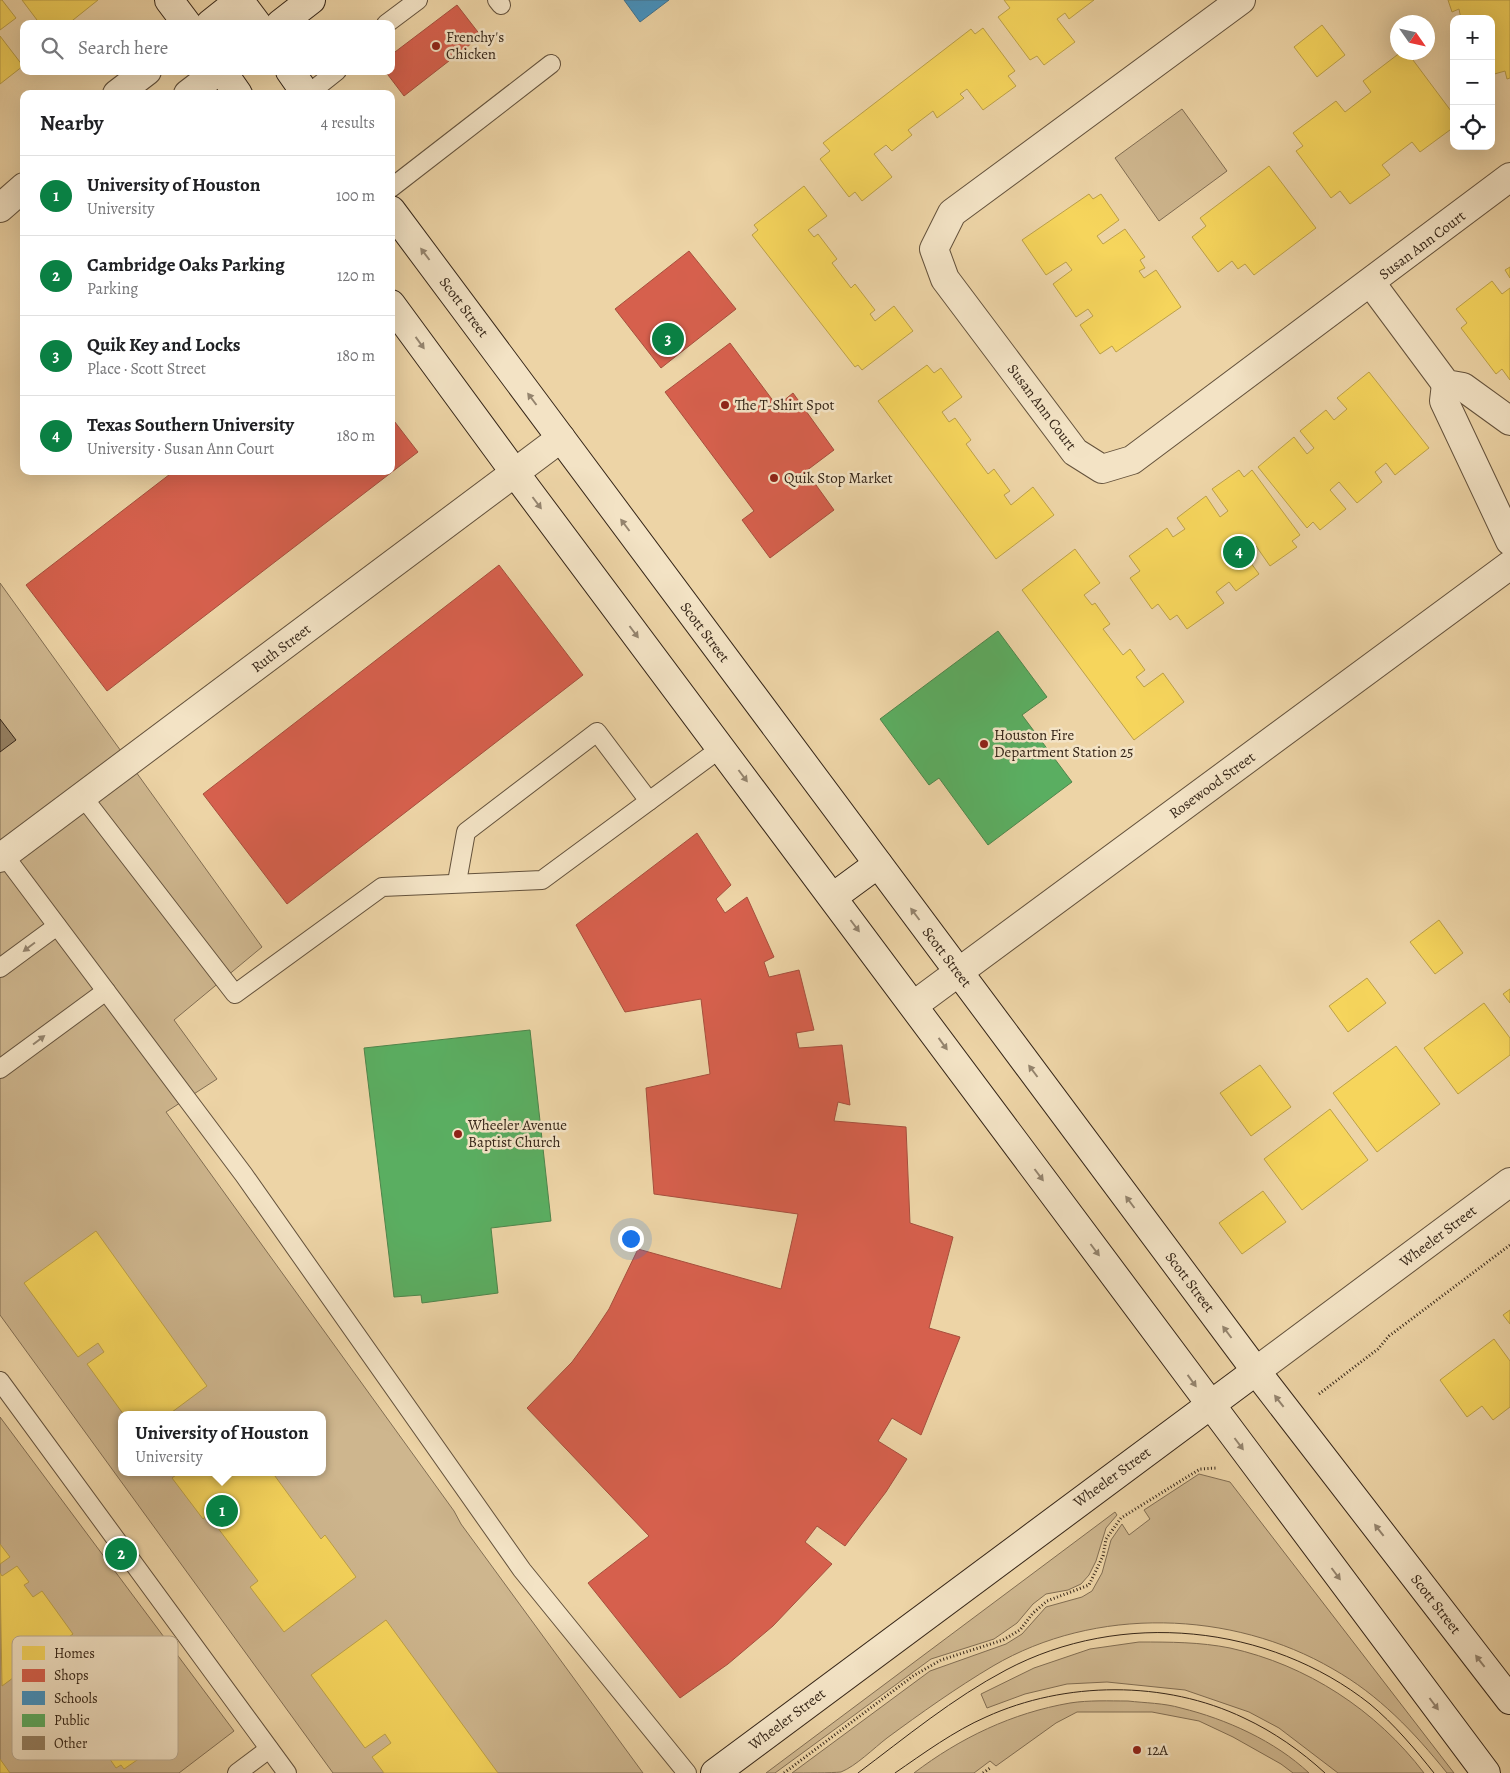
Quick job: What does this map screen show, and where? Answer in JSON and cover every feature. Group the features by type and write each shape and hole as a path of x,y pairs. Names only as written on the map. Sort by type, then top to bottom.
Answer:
{"main road":[{"path":"169,0 184,20"},
{"path":"215,20 239,0 254,20"},
{"path":"285,20 311,0"},
{"name":"Susan Ann Court","path":"1241,0 952,213 934,249 946,279 1075,452 1102,469 1132,460 1371,283 1510,177"},
{"path":"122,90 142,75"},
{"path":"193,90 213,75"},
{"path":"225,75 235,90"},
{"path":"293,75 304,90"},
{"path":"0,208 20,191"},
{"name":"Scott Street","path":"395,215 1256,1371 1510,1700"},
{"path":"1371,283 1446,384 1462,387 1510,421"},
{"path":"395,309 515,473 914,1005 1209,1405 1486,1773"},
{"path":"1446,384 1444,401 1510,541"},
{"name":"Ruth Street","path":"2,857 561,438"},
{"name":"Rosewood Street","path":"914,1005 1510,565"},
{"path":"833,897 878,864"},
{"name":"Wheeler Street","path":"715,1773 1510,1182"}],"lane":[{"path":"391,20 418,0"},
{"path":"395,185 551,64"},
{"path":"312,90 332,75"},
{"path":"457,882 466,832 596,732 649,801"},
{"path":"83,797 235,994 382,887 457,882 542,880 721,748"},
{"path":"2,857 57,926 250,1183 522,1570 687,1773"},
{"path":"0,968 57,926"},
{"path":"0,1069 106,991"},
{"path":"0,1381 287,1773"},
{"path":"237,1773 269,1749"}],"path":[{"path":"1319,1394 1378,1349 1389,1336 1510,1245"},
{"path":"784,1773 913,1676 941,1660 1004,1640 1020,1630 1033,1613 1047,1601 1089,1585 1103,1556 1106,1539 1122,1518 1200,1470 1222,1468"},
{"path":"983,1773 990,1768"}],"shaded area":[{"path":"1182,109 1227,171 1159,221 1115,158"},
{"path":"0,583 262,947 174,1020 217,1079 166,1112 454,1511 461,1524 643,1773 333,1773 0,1315"},
{"path":"0,1417 163,1636 12,1636 12,1760 178,1760 178,1656 234,1731 179,1773 0,1773"},
{"path":"1199,1474 1230,1482 1454,1773 1447,1773 1409,1729 1366,1690 1333,1669 1294,1649 1252,1635 1208,1626 1163,1623 1119,1625 1075,1633 1033,1646 993,1666 952,1692 847,1769 841,1772 792,1773 930,1671 1006,1644 1022,1634 1046,1607 1082,1597 1092,1591 1102,1573 1111,1540 1122,1524 1129,1535 1150,1519 1144,1510"},
{"path":"1115,1512 1117,1515 1106,1528 1096,1561 1089,1575 1081,1584 1068,1590 1046,1594 1033,1604 1017,1623 994,1639 931,1659 775,1773 766,1773"},
{"path":"1139,1642 1185,1643 1230,1648 1286,1666 1313,1678 1362,1710 1405,1750 1424,1773 1338,1773 1279,1728 1249,1712 1185,1690 1107,1682 1067,1684 1025,1694 987,1708 981,1694 1034,1668 1090,1649"},
{"path":"1128,1701 1175,1706 1215,1718 1265,1741 1296,1761 1309,1773 1293,1773 1281,1764 1233,1737 1199,1721 1152,1712 1077,1712 1056,1723 996,1766 990,1761 974,1773 914,1773 968,1738 1007,1720 1049,1707 1070,1703"}],"building: Homes":[{"path":"0,0 16,18 0,30"},
{"path":"22,0 98,0 73,20 37,20"},
{"path":"1004,0 1094,0 1069,19 1065,13 1057,19 1075,42 1044,65 1037,56 1030,60 998,17 1010,8"},
{"path":"1448,0 1510,0 1510,78 1507,79 1505,71 1495,74 1495,15 1460,15 1459,9 1452,12"},
{"path":"1322,25 1345,55 1317,77 1294,47"},
{"path":"983,28 1015,71 1008,76 1016,86 983,110 967,89 960,94 964,98 937,118 933,111 908,130 912,135 892,151 886,145 874,154 892,177 862,201 855,192 849,197 820,159 830,151 823,143 971,29 975,34"},
{"path":"0,36 20,62 20,68 0,84"},
{"path":"1391,60 1413,60 1450,110 1450,130 1420,152 1412,142 1382,165 1390,175 1350,204 1340,191 1331,198 1296,151 1303,146 1293,133 1336,101 1345,112 1371,92 1363,81"},
{"path":"1269,166 1316,228 1254,275 1245,264 1238,269 1232,261 1218,272 1192,237 1206,226 1200,218"},
{"path":"804,186 827,216 808,230 814,237 818,234 837,259 832,263 851,288 855,284 875,310 870,314 875,321 894,306 913,331 862,370 858,365 855,367 752,235 758,230 754,225"},
{"path":"1089,194 1093,199 1101,194 1119,220 1097,236 1103,244 1125,229 1145,257 1140,260 1145,268 1139,271 1144,278 1156,270 1181,307 1116,352 1112,346 1100,354 1080,325 1093,316 1088,309 1076,317 1053,284 1072,270 1066,262 1046,275 1022,240"},
{"path":"1510,267 1510,278 1505,270"},
{"path":"1492,281 1502,294 1510,288 1510,380 1502,369 1496,374 1461,328 1467,323 1456,309"},
{"path":"927,365 934,373 941,368 962,397 942,412 949,422 955,418 971,440 966,444 988,474 994,469 1010,491 1004,495 1011,505 1033,487 1054,515 996,559 878,401"},
{"path":"1369,372 1429,448 1395,475 1386,463 1375,472 1382,482 1357,503 1339,482 1330,490 1346,509 1320,530 1313,522 1307,528 1258,467 1294,437 1307,454 1314,448 1300,431 1326,410 1334,420 1347,409 1337,398"},
{"path":"1239,470 1244,477 1252,470 1300,535 1292,541 1297,547 1270,566 1256,546 1245,555 1259,574 1236,591 1229,582 1216,592 1224,603 1187,629 1177,615 1170,620 1158,604 1152,609 1130,578 1140,571 1129,556 1167,528 1173,537 1185,529 1177,518 1206,496 1220,517 1228,511 1212,489"},
{"path":"1075,549 1100,583 1084,595 1092,605 1095,603 1110,624 1103,629 1123,655 1130,649 1145,670 1136,677 1144,687 1163,673 1184,702 1134,740 1022,590"},
{"path":"1439,920 1463,953 1435,974 1410,942"},
{"path":"1367,978 1386,1003 1348,1032 1329,1006"},
{"path":"1510,989 1510,1003 1503,994"},
{"path":"1484,1003 1510,1038 1510,1055 1458,1094 1424,1048"},
{"path":"1396,1046 1440,1104 1377,1152 1333,1093"},
{"path":"1260,1065 1291,1107 1251,1136 1220,1093"},
{"path":"1330,1109 1368,1160 1302,1210 1264,1159"},
{"path":"1263,1191 1286,1222 1242,1254 1219,1223"},
{"path":"96,1231 207,1386 173,1411 121,1411 87,1364 104,1352 98,1343 78,1357 24,1283"},
{"path":"1510,1310 1510,1324 1503,1315"},
{"path":"1494,1339 1510,1361 1510,1407 1493,1420 1482,1406 1467,1417 1440,1380"},
{"path":"175,1476 275,1476 321,1539 325,1535 356,1577 284,1632 250,1587 258,1581 208,1515 203,1519 172,1478"},
{"path":"0,1544 10,1557 0,1564"},
{"path":"17,1566 29,1582 24,1585 33,1597 42,1591 73,1634 70,1636 12,1636 12,1679 2,1686 0,1573 2,1576"},
{"path":"386,1620 498,1773 384,1773 372,1757 391,1743 385,1734 365,1748 311,1675"},
{"path":"0,1759 10,1773 0,1773"},
{"path":"111,1760 137,1760 124,1769 121,1765 116,1768"}],"building: Shops":[{"name":"Frenchy's Chicken","path":"457,5 481,36 404,96 388,75 395,75 395,52"},
{"path":"689,251 736,309 661,368 615,309"},
{"path":"730,343 777,406 793,393 834,450 806,471 834,510 770,558 742,520 754,511 665,392"},
{"path":"395,422 418,452 395,470"},
{"path":"169,475 388,475 107,691 26,585"},
{"path":"499,565 583,675 287,904 203,794"},
{"path":"697,833 731,885 716,899 725,913 747,897 774,957 764,962 769,977 799,970 814,1030 796,1033 799,1048 842,1045 850,1105 838,1102 834,1121 906,1127 910,1223 953,1237 929,1328 960,1337 921,1435 892,1418 878,1441 907,1459 886,1492 845,1546 817,1526 805,1542 832,1564 773,1626 728,1664 680,1698 588,1583 649,1536 527,1408 572,1362 591,1336 609,1309 638,1249 781,1289 798,1214 654,1194 646,1088 710,1074 701,999 625,1012 576,925"}],"building: Schools":[{"path":"624,0 669,0 640,22"}],"building: Public":[{"path":"998,631 1047,697 1022,715 1072,782 988,845 939,778 929,785 880,719"},
{"name":"Wheeler Avenue Baptist Church","path":"530,1030 551,1221 491,1228 498,1293 422,1303 421,1295 394,1297 364,1048"}],"building: Other":[{"path":"0,719 16,740 0,752"}],"tram line":[{"path":"858,1773 949,1705 1006,1670 1051,1651 1097,1638 1145,1633 1193,1634 1241,1642 1287,1656 1330,1677 1370,1704 1404,1737 1434,1773"},
{"path":"895,1773 962,1729 1017,1705 1082,1691 1115,1690 1148,1691 1181,1697 1213,1706 1244,1718 1297,1750 1325,1773"}],"place":[{"name":"Frenchy's Chicken","path":"436,46"},
{"name":"Quik Key and Locks","path":"668,339"},
{"name":"The T-Shirt Spot","path":"725,405"},
{"name":"Quik Stop Market","path":"774,478"},
{"name":"Texas Southern University","path":"1239,552"},
{"name":"Houston Fire Department Station 25","path":"984,744"},
{"name":"Wheeler Avenue Baptist Church","path":"458,1134"},
{"name":"University of Houston","path":"222,1511"},
{"name":"Cambridge Oaks Parking","path":"121,1554"},
{"name":"12A","path":"1137,1750"}]}
